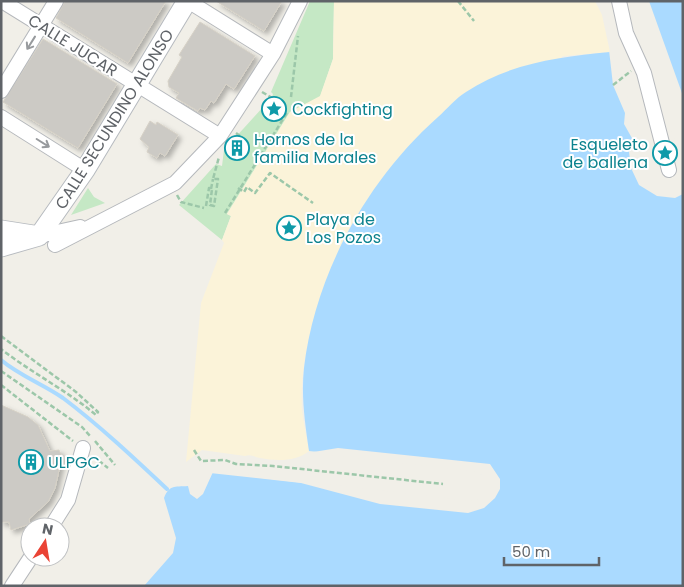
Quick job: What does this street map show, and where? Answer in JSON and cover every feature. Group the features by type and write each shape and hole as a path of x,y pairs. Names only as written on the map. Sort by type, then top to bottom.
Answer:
{"main road":[{"name":"CALLE SECUNDINO ALONSO","path":"39,236 85,170 187,1"},
{"path":"1,230 39,236"},
{"path":"1,247 39,236"}],"street":[{"name":"CALLE JUCAR","path":"2,1 138,85 216,140"},
{"path":"1,91 56,1"},
{"path":"187,1 273,54"},
{"path":"55,245 175,183 216,140 273,54 300,1"},
{"path":"618,1 626,33 644,73 669,170"},
{"path":"1,117 85,170"},
{"path":"39,236 100,223"},
{"path":"57,517 68,500 83,448"},
{"path":"12,586 24,567"}],"path":[{"path":"458,1 474,21"},
{"path":"287,27 298,36 292,97"},
{"path":"613,85 626,75"},
{"path":"272,98 286,106"},
{"path":"225,213 288,111"},
{"path":"235,145 234,143 240,136"},
{"path":"182,202 205,207 220,151 216,140"},
{"path":"239,141 244,142 244,147 239,149 237,154 232,154 231,149 239,141"},
{"path":"235,145 239,149"},
{"path":"239,188 244,192 247,188 256,193 270,173 312,204"},
{"path":"211,188 210,205 214,206 218,180 214,179"},
{"path":"1,336 98,412 96,415 74,396 23,366 1,349"},
{"path":"1,371 82,427 115,465"},
{"path":"1,385 108,468"},
{"path":"194,450 201,461 225,460 236,464 273,466 443,484"}],"green space":[{"path":"310,1 334,1 333,59 320,97 290,112 227,214 231,216 222,240 179,205 216,164 222,166 224,150 272,97 273,94 271,92"},
{"path":"88,188 94,197 105,203 71,215"}],"sand":[{"name":"Playa de Los Pozos","path":"334,1 595,1 602,15 610,52 563,56 337,256 316,311 303,371 302,409 309,451 292,459 279,460 202,450 186,462 201,303 224,243 222,240 231,216 227,214 290,112 320,96 333,59"}],"water":[{"path":"632,1 683,1 683,154"},
{"path":"610,52 644,171 660,185 679,183 683,176 683,586 144,586 173,553 176,538 164,498 166,494 170,489 188,486 190,494 197,499 203,494 213,472 470,503 475,503 487,494 487,478 473,468 309,451 304,410 303,379 310,333 320,298 333,264 348,231 367,199 412,142 459,97 483,82 517,68 554,59"}],"pier":[{"path":"629,1 649,1 683,96 683,156 663,114"},
{"path":"609,50 612,52 646,149 646,169 660,182 677,181 683,173 683,194 675,198 657,196 639,185 631,168 629,152 633,140 624,124 625,113 613,85"},
{"path":"338,448 490,464 500,479 500,489 495,498 484,508 468,513 380,504 301,483 210,473 213,470 470,501 479,499 486,488 482,475 473,471 307,453"}],"building":[{"path":"65,1 166,1 128,63 56,18"},
{"path":"216,1 282,1 264,31"},
{"path":"200,22 255,56 234,89 226,84 214,103 211,101 205,110 200,108 198,111 176,98 179,93 169,87 168,81 182,57 179,55"},
{"path":"43,39 117,84 78,148 3,102"},
{"path":"150,121 156,125 157,122 178,135 165,156 160,153 157,158 147,152 149,147 140,139"},
{"name":"ULPGC","path":"1,405 28,417 38,425 50,451 59,450 62,457 55,488 48,502 31,517 20,517 20,527 11,530 9,522 1,522"}],"waterway":[{"path":"1,360 16,371 63,398 103,431 167,489"}],"place":[{"name":"Сockfighting","path":"274,109"},
{"name":"Hornos de la familia Morales","path":"237,148"},
{"name":"Esqueleto de ballena","path":"665,153"},
{"name":"Playa de Los Pozos","path":"289,228"},
{"name":"ULPGC","path":"31,462"}]}
